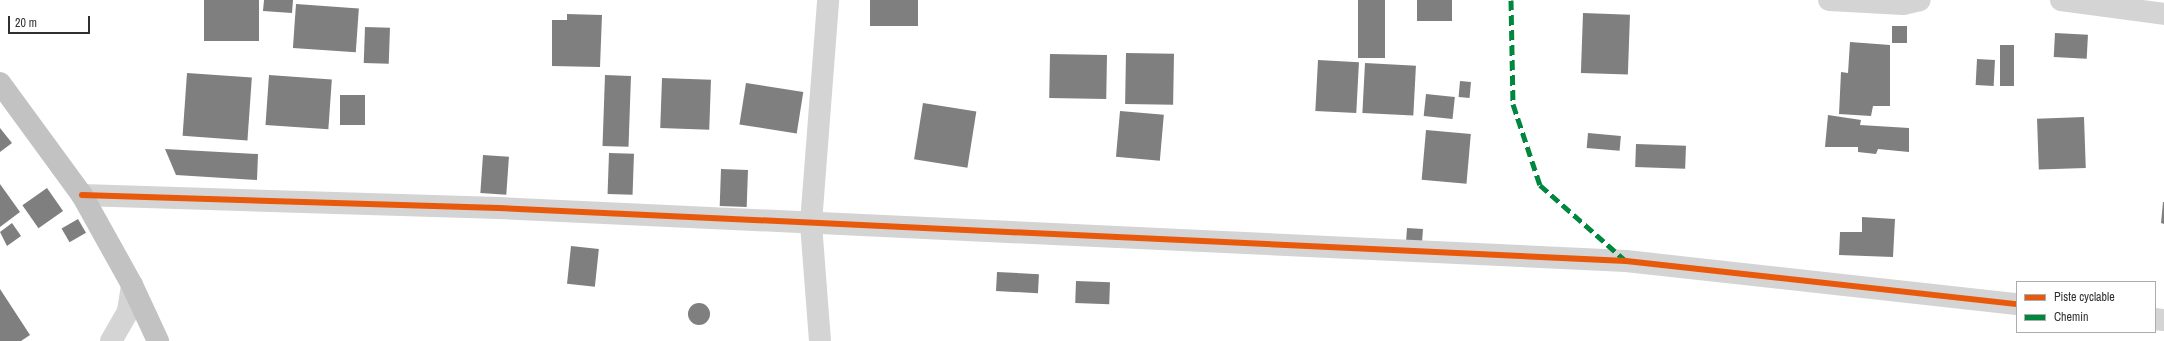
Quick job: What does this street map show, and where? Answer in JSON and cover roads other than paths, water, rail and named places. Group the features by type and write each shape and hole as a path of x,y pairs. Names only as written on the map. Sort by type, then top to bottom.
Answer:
{"highway":[{"path":"0,83 82,195 132,285 158,341"}],"street":[{"path":"820,341 811,223 828,0"},
{"path":"1829,0 1903,4 1920,0"},
{"path":"2061,0 2164,14"},
{"path":"82,195 499,208 1626,261 2016,304"},
{"path":"111,341 128,311 132,285"}]}
